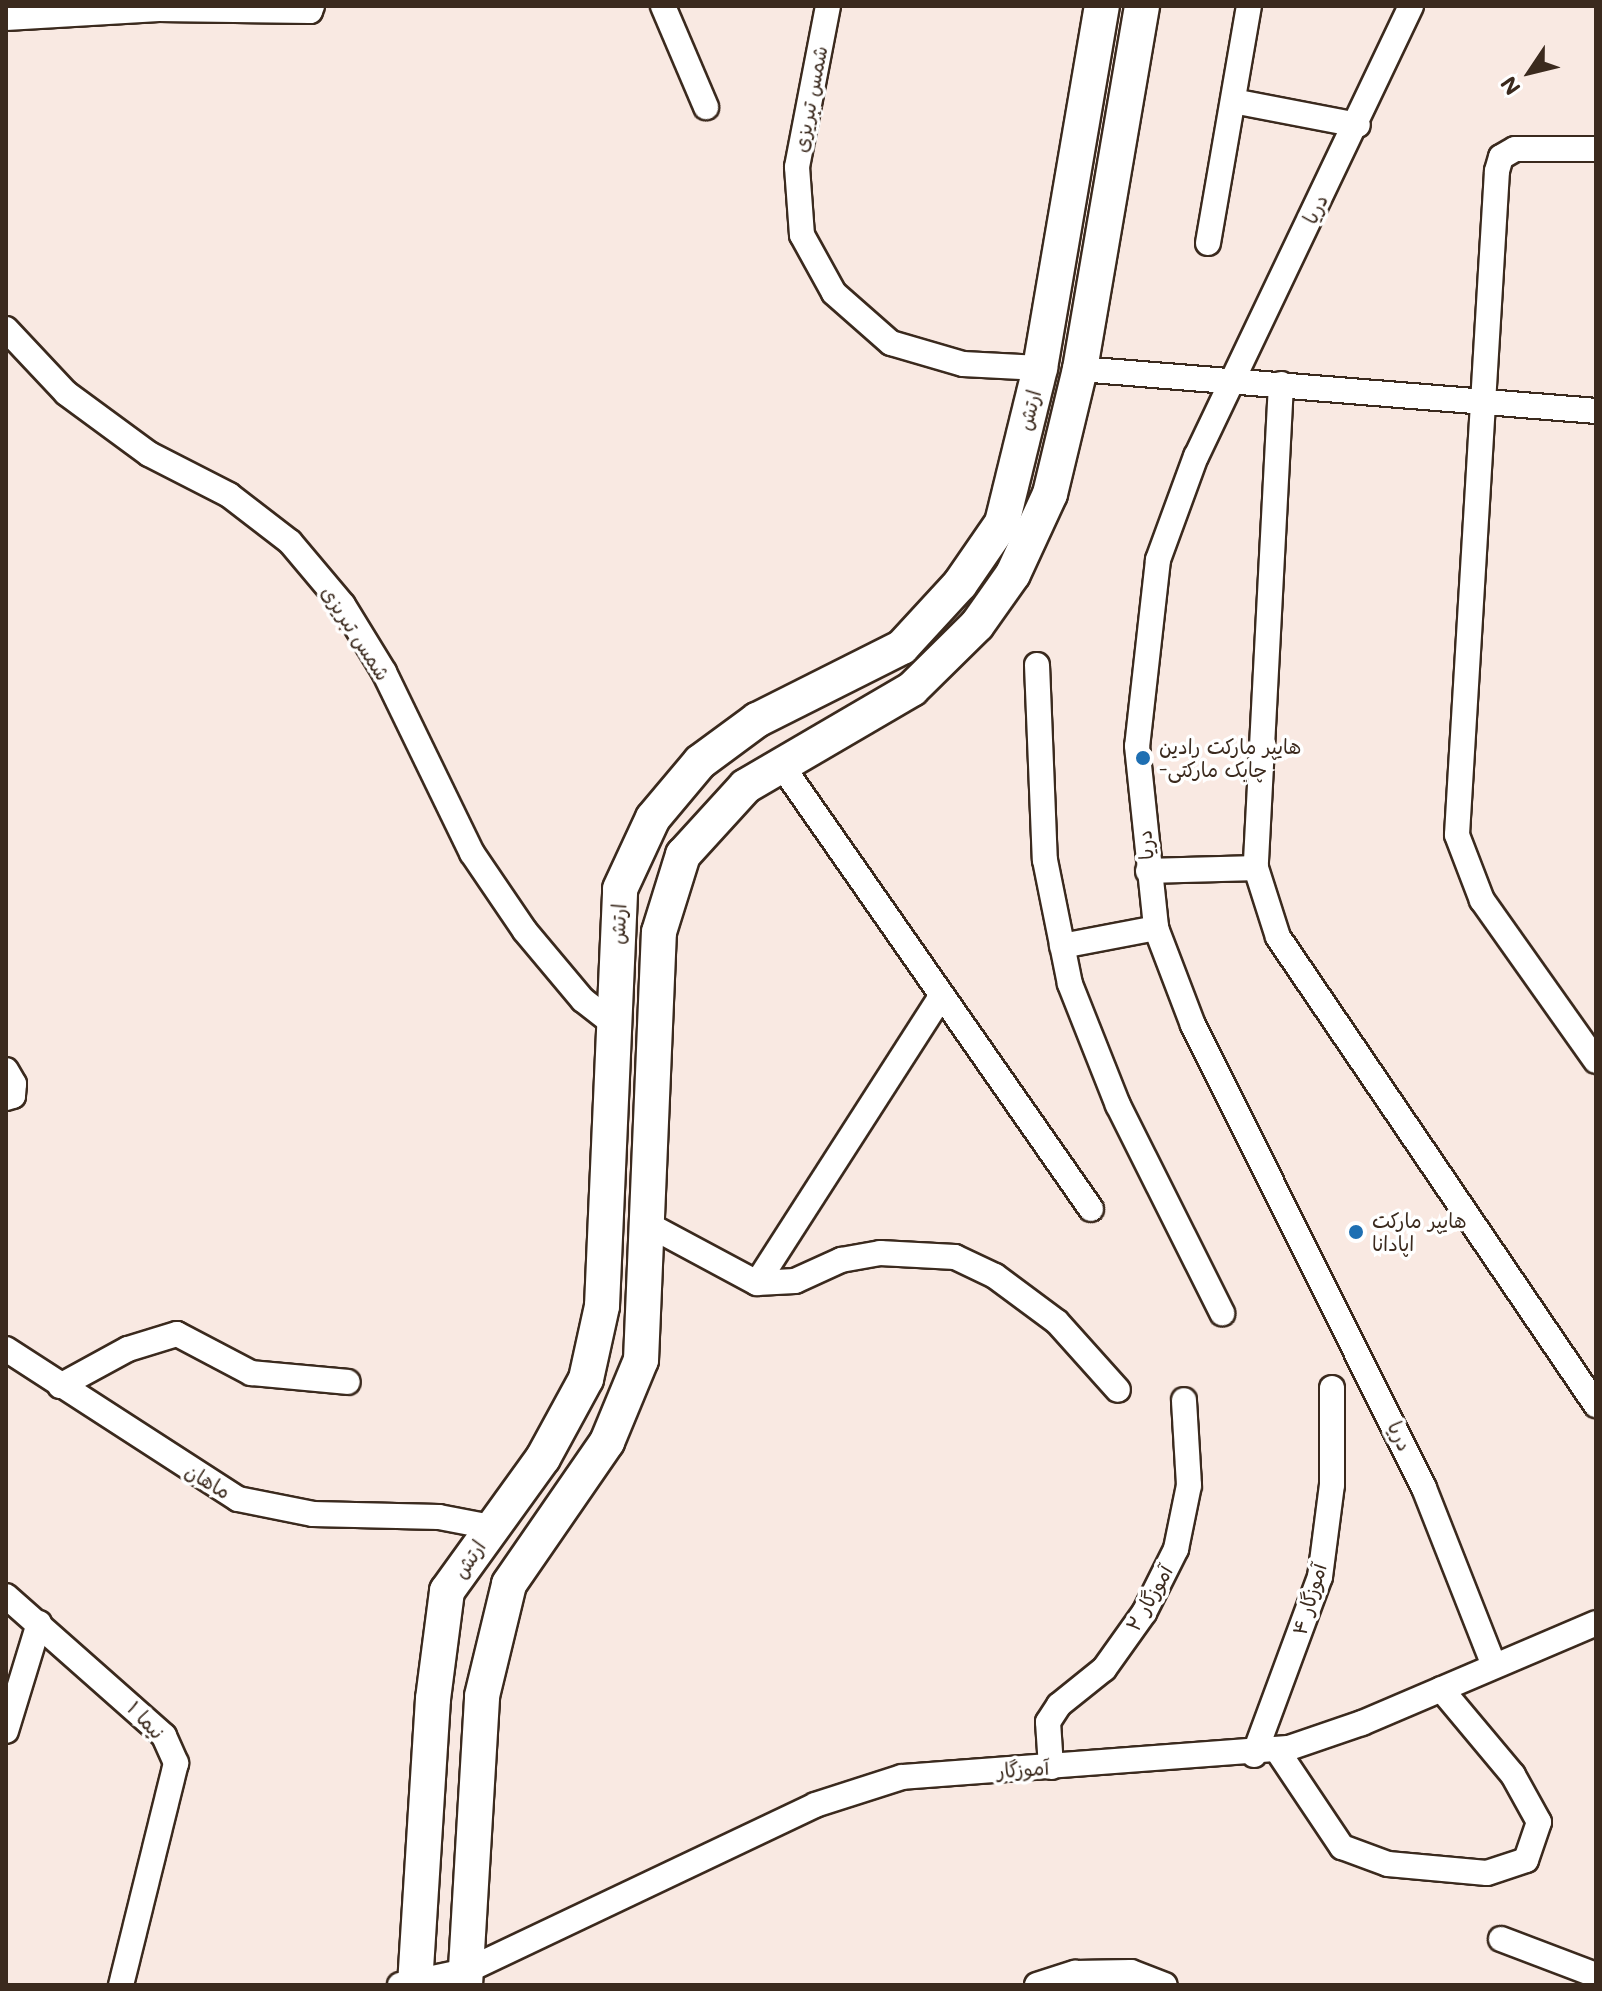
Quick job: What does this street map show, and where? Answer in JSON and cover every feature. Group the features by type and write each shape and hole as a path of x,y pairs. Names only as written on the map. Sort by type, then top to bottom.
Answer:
{"main road":[{"name":"ارتش","path":"410,1984 433,1699 447,1591 543,1458 586,1379 602,1306 620,889 653,818 700,762 757,720 902,647 960,584 1002,523 1040,368 1102,6"},
{"name":"ارتش","path":"465,1978 482,1696 509,1584 607,1442 641,1360 659,932 683,855 746,786 912,689 977,625 1013,574 1050,494 1080,369 1142,6"}],"street":[{"path":"6,18 58,10 159,7 310,11 312,6"},
{"path":"663,6 706,107"},
{"name":"شمس تبریزی","path":"828,6 797,167 802,235 834,293 891,343 963,364 1040,368"},
{"path":"1208,243 1249,6"},
{"name":"دریا","path":"1411,6 1358,125 1228,379 1158,560 1137,746 1156,928 1193,1025 1424,1488 1494,1666"},
{"path":"1233,101 1358,125"},
{"path":"1596,149 1515,149 1501,157 1488,405 1457,835 1482,900 1596,1061"},
{"name":"شمس تبریزی","path":"6,329 66,393 149,454 229,495 290,542 343,605 384,672 472,853 525,931 583,1000 612,1023"},
{"path":"1080,369 1228,379 1488,405 1596,411"},
{"path":"1281,384 1256,868 1278,937 1596,1405"},
{"path":"1037,665 1045,860 1062,946 1118,1105 1222,1313"},
{"path":"782,766 1091,1209"},
{"path":"1148,871 1256,868"},
{"path":"1062,946 1156,928"},
{"path":"757,1283 941,996"},
{"path":"6,1070 14,1084 13,1096 6,1098"},
{"path":"647,1224 757,1283 795,1281 841,1260 880,1253 955,1257 995,1276 1057,1322 1118,1390"},
{"path":"60,1386 128,1349 177,1334 251,1373 348,1382"},
{"name":"ماهان","path":"6,1349 238,1499 313,1514 439,1517 491,1527"},
{"name":"آموزگار ۴","path":"1265,1752 1320,1577 1332,1485 1332,1388"},
{"name":"آموزگار ۲","path":"1051,1767 1048,1722 1059,1705 1104,1669 1144,1613 1176,1549 1189,1485 1184,1400"},
{"name":"نیما ۱","path":"6,1596 164,1736 176,1763 121,1985"},
{"path":"6,1731 39,1623"},
{"name":"آموزگار","path":"410,1984 465,1978 815,1805 902,1777 1265,1752 1441,1689 1596,1623"},
{"path":"1265,1752 1342,1847 1388,1864 1487,1873 1526,1860 1539,1822 1513,1775 1441,1689"},
{"path":"1501,1939 1596,1975"},
{"path":"1037,1985 1075,1973 1131,1972 1165,1985"}],"place":[{"name":"هایپر مارکت رادین -چابک مارکتی","path":"1143,758"},
{"name":"هایپر مارکت اپادانا","path":"1356,1232"}]}
